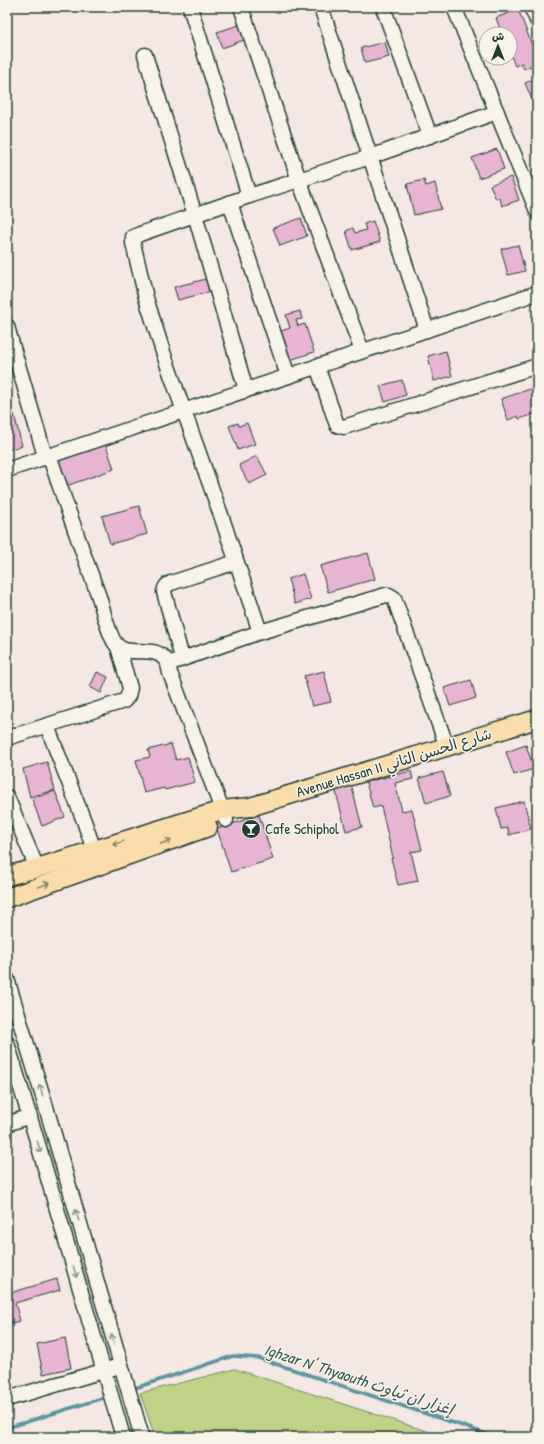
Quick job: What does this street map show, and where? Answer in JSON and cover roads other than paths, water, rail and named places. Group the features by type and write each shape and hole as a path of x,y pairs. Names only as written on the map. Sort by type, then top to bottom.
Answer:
{"main road":[{"name":"Avenue Hassan II شارع الحسن الثاني","path":"7,876 94,850 224,815 537,719"},
{"name":"Avenue Hassan II شارع الحسن الثاني","path":"7,898 224,815"}],"street":[{"path":"190,7 249,196"},
{"path":"241,7 299,180 362,351"},
{"path":"321,7 427,330"},
{"path":"383,7 430,136"},
{"path":"454,7 537,211"},
{"path":"531,7 537,20"},
{"path":"145,55 195,215 246,390"},
{"path":"260,632 164,355 146,298 133,243 133,237 249,196 370,157 497,112"},
{"path":"230,203 288,376"},
{"path":"7,470 537,293"},
{"path":"7,326 9,342 47,456 112,637 118,647 130,688 128,696 124,701 7,738"},
{"path":"317,366 338,425 344,428 537,366"},
{"path":"182,658 164,592 165,588 171,583 236,562"},
{"path":"168,664 260,632 386,594 394,598 447,746"},
{"path":"118,647 127,651 155,652 166,659 170,674 224,815"},
{"path":"47,726 84,820 94,850"},
{"path":"7,797 37,868"},
{"path":"7,979 142,1437"},
{"path":"7,1043 30,1116 123,1437"},
{"path":"7,1124 30,1116"},
{"path":"7,1399 122,1372"},
{"path":"117,1420 135,1413"}],"waterway":[{"name":"Ighzar N' Thyaouth إغزار ان ثياوث","path":"132,1389 233,1356 258,1358 496,1437"},
{"name":"Ighzar N' Thyaouth إغزار ان ثياوث","path":"7,1428 109,1396"}],"place":[{"name":"Cafe Schiphol","path":"251,829"}]}
